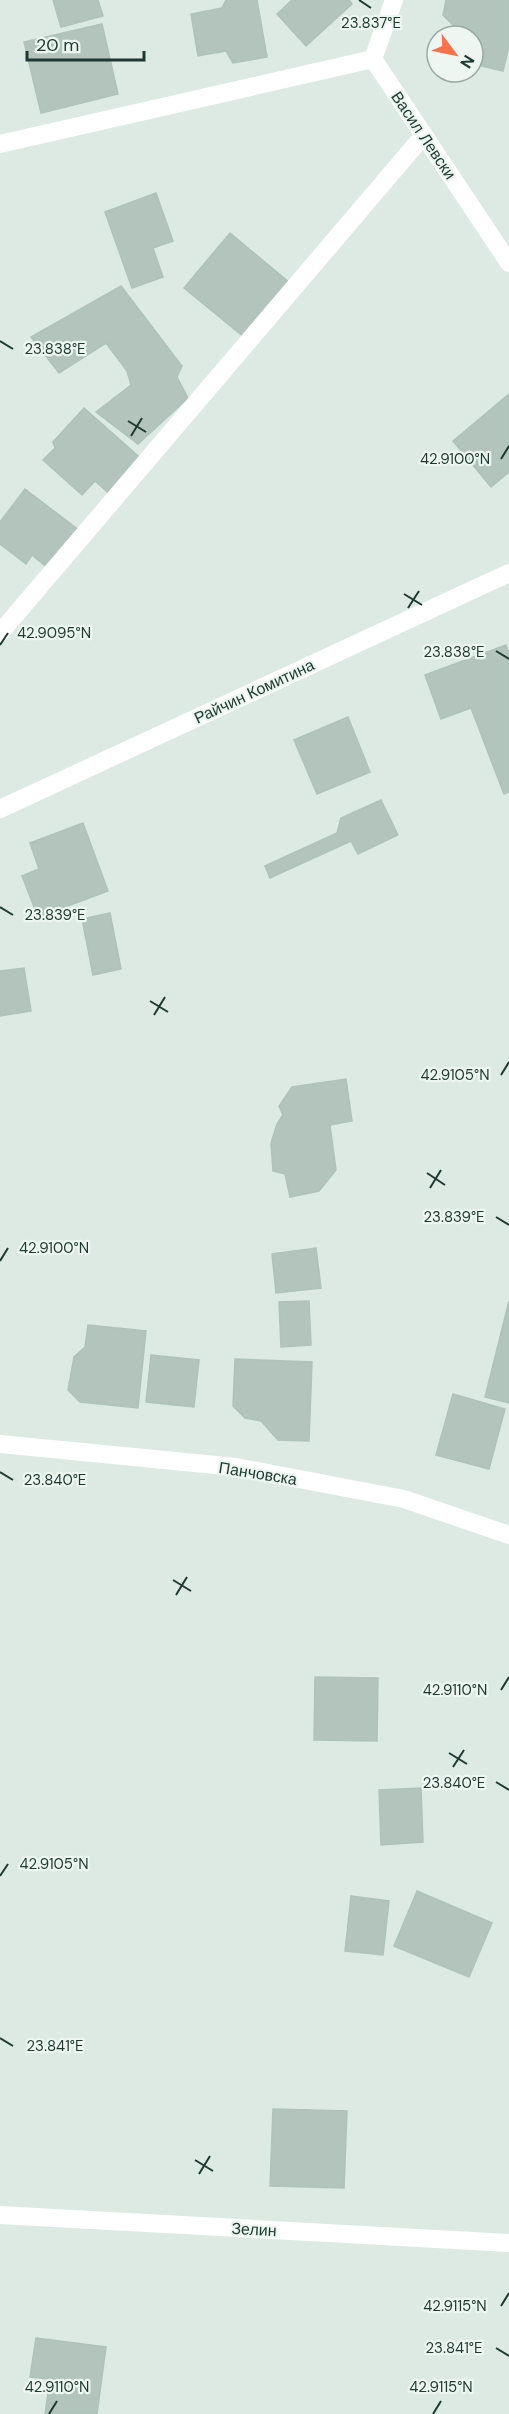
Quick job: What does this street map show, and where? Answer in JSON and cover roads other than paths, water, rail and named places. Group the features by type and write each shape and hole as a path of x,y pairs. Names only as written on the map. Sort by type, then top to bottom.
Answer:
{"street":[{"path":"0,144 373,59 394,0"},
{"name":"Васил Левски","path":"373,59 509,263"},
{"path":"0,633 424,135"},
{"name":"Райчин Комитина","path":"0,809 509,573"},
{"name":"Панчовска","path":"0,1444 236,1467 404,1499 509,1534"},
{"name":"Зелин","path":"0,2215 509,2243"}]}
